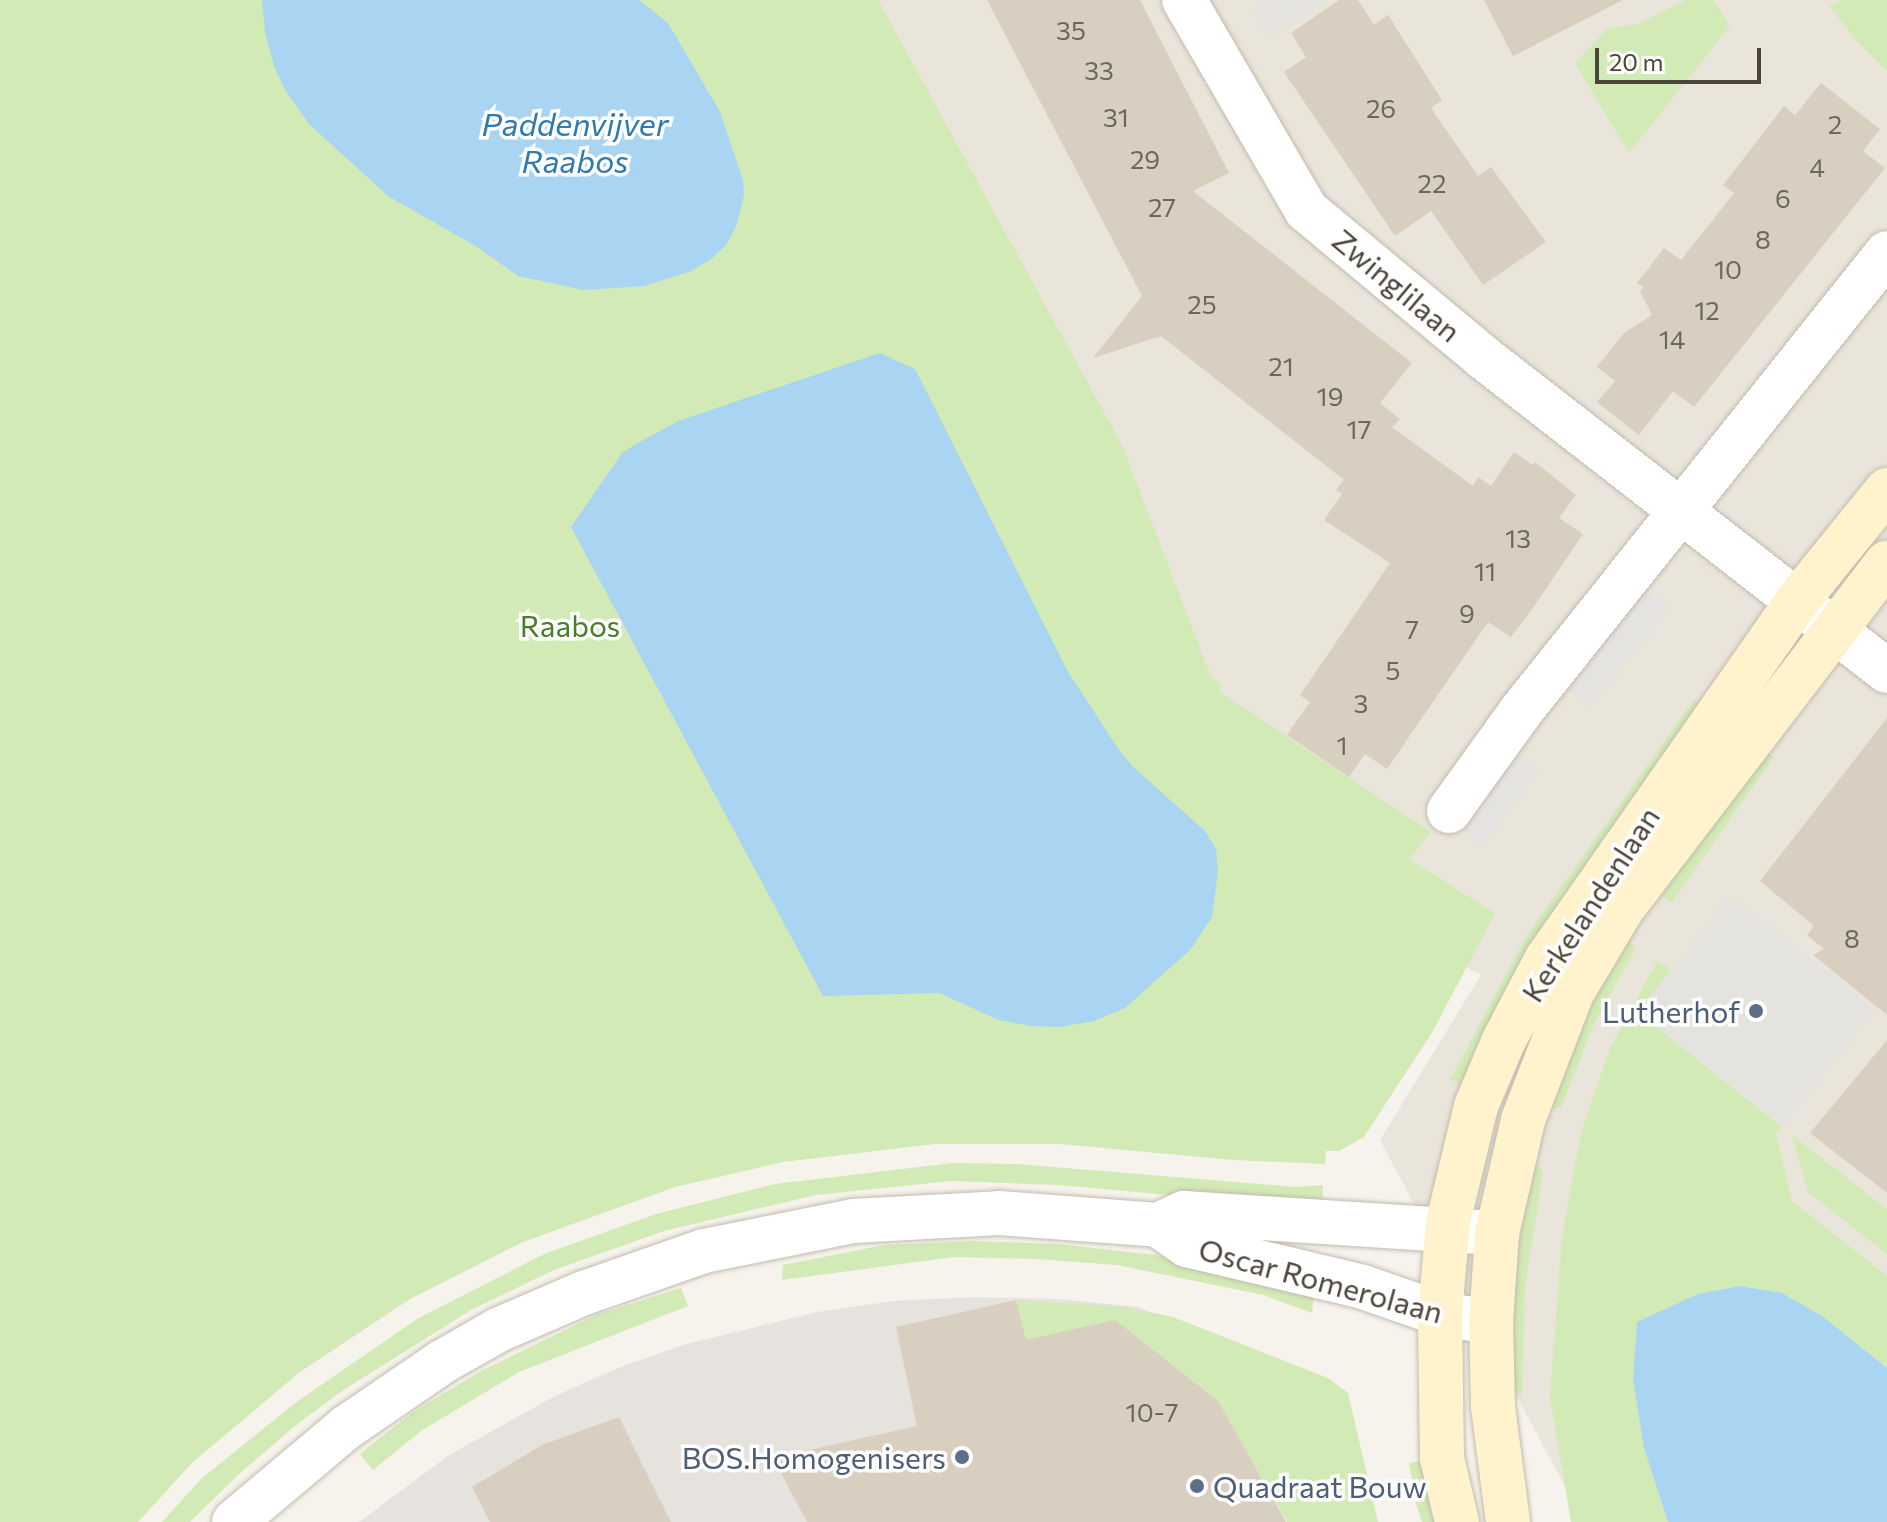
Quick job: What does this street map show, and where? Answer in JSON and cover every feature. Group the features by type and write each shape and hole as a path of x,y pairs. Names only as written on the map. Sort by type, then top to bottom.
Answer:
{"street":[{"name":"Zwinglilaan","path":"1184,0 1306,210 1484,358 1813,613"},
{"path":"1449,811 1521,711 1887,253"},
{"name":"Kerkelandenlaan","path":"1508,1522 1496,1437 1491,1322 1497,1233 1523,1120 1572,993 1622,909 1813,613 1887,490"},
{"name":"Kerkelandenlaan","path":"1457,1522 1442,1458 1440,1314 1447,1231 1466,1136 1503,1042 1546,960 1813,613 1887,563"},
{"path":"1813,613 1887,671"},
{"name":"Oscar Romerolaan","path":"234,1522 347,1427 442,1362 498,1330 584,1293 704,1251 853,1221 917,1215 999,1213 1158,1225 1184,1213 1497,1233"},
{"name":"Oscar Romerolaan","path":"1158,1225 1187,1245 1363,1287 1440,1314 1491,1322"}],"shaded area":[{"path":"809,0 1887,0 1887,1522 1584,1522 1380,1140 1481,975 1121,786"},
{"path":"1269,0 1325,0 1270,38 1252,11"},
{"path":"1646,588 1670,607 1592,707 1568,688"},
{"path":"1519,752 1542,770 1482,846 1459,828"},
{"name":"Lutherhof","path":"1730,895 1876,1009 1784,1126 1638,1012"},
{"path":"974,1297 1056,1299 1139,1307 1177,1325 1286,1522 359,1522 448,1456 551,1398 618,1368 683,1345 817,1312 894,1301"}],"green space":[{"name":"Raabos","path":"0,0 878,0 1123,447 1211,677 1221,684 1220,692 1431,832 1409,859 1495,913 1433,1031 1364,1137 1339,1151 1326,1151 1325,1164 1234,1160 1060,1144 935,1144 783,1162 675,1187 523,1242 410,1299 300,1372 193,1462 138,1522 0,1522"},
{"path":"1686,0 1713,0 1730,26 1629,153 1575,63 1607,29 1638,24"},
{"path":"1842,0 1887,0 1887,71 1856,40 1829,6"},
{"path":"1694,700 1705,702 1469,1087 1450,1080 1527,935"},
{"path":"1764,750 1774,757 1672,903 1662,896"},
{"path":"1626,939 1636,948 1594,1024 1561,1108 1544,1108 1591,1001"},
{"path":"1658,960 1671,970 1638,1012 1782,1127 1776,1134 1792,1201 1887,1276 1887,1368 1822,1316 1781,1293 1740,1286 1698,1294 1637,1322 1633,1380 1644,1448 1668,1522 1571,1522 1550,1397 1562,1236 1581,1133 1610,1048"},
{"path":"1792,1135 1887,1209 1887,1254 1808,1192"},
{"path":"953,1163 1017,1164 1296,1187 1323,1185 1322,1204 1246,1202 1059,1185 951,1181 816,1195 664,1231 554,1270 471,1310 342,1391 296,1425 190,1522 162,1522 202,1478 298,1401 417,1319 544,1254 656,1214 775,1184"},
{"path":"1529,1163 1543,1170 1525,1288 1522,1394 1512,1393 1511,1310"},
{"path":"973,1241 1058,1244 1156,1255 1314,1293 1312,1313 1263,1295 1117,1265 1036,1259 954,1257 782,1280 783,1265 884,1245"},
{"path":"681,1288 688,1306 519,1372 421,1431 373,1470 360,1454 413,1412 481,1371 596,1315"},
{"path":"1016,1300 1125,1307 1173,1317 1328,1378 1348,1393 1378,1522 1287,1522 1216,1399 1115,1320 1045,1336 1027,1344"},
{"path":"1431,1459 1444,1522 1422,1522 1416,1504 1409,1463"}],"water":[{"name":"Paddenvijver Raabos","path":"262,0 639,0 668,23 720,112 743,180 744,195 736,227 726,245 710,260 691,271 644,286 584,290 518,276 479,248 388,196 309,124 284,88 274,66 265,32"},
{"path":"880,353 915,369 1068,672 1117,747 1132,766 1205,831 1216,849 1218,871 1212,917 1190,950 1125,1008 1094,1021 1060,1027 1031,1026 999,1020 939,993 823,996 571,527 622,453 645,439 678,421"},
{"path":"1740,1286 1782,1293 1822,1316 1887,1368 1887,1522 1668,1522 1644,1448 1633,1380 1637,1322 1698,1294"}],"building":[{"path":"987,0 1140,0 1229,173 1193,191 1412,363 1380,403 1400,419 1392,427 1473,486 1478,477 1491,486 1514,452 1533,465 1535,462 1576,495 1559,518 1583,534 1533,608 1511,637 1488,622 1387,769 1365,754 1349,777 1287,735 1310,702 1300,695 1390,563 1324,520 1342,494 1336,490 1344,480 1161,336 1093,358 1142,296"},
{"path":"1339,0 1358,0 1374,25 1388,15 1442,100 1431,108 1478,176 1491,167 1546,242 1483,285 1431,211 1395,236 1284,72 1306,57 1291,33"},
{"path":"1484,0 1623,0 1513,56"},
{"path":"1821,83 1880,129 1863,151 1885,168 1694,407 1673,391 1639,435 1597,402 1615,381 1597,367 1624,333 1652,315 1640,291 1643,287 1637,283 1664,248 1681,260 1734,193 1723,185 1784,106 1795,115"},
{"path":"1887,718 1887,1015 1813,955 1824,949 1807,935 1814,926 1760,881"},
{"path":"1887,1040 1887,1193 1810,1133"},
{"path":"1016,1300 1026,1340 1115,1320 1218,1401 1286,1522 807,1522 773,1458 917,1426 896,1327"},
{"path":"619,1417 671,1522 490,1522 472,1487 542,1445"}],"place":[{"name":"Lutherhof","path":"1756,1011"},
{"name":"BOS.Homogenisers","path":"962,1457"},
{"name":"Quadraat Bouw","path":"1197,1486"}]}
